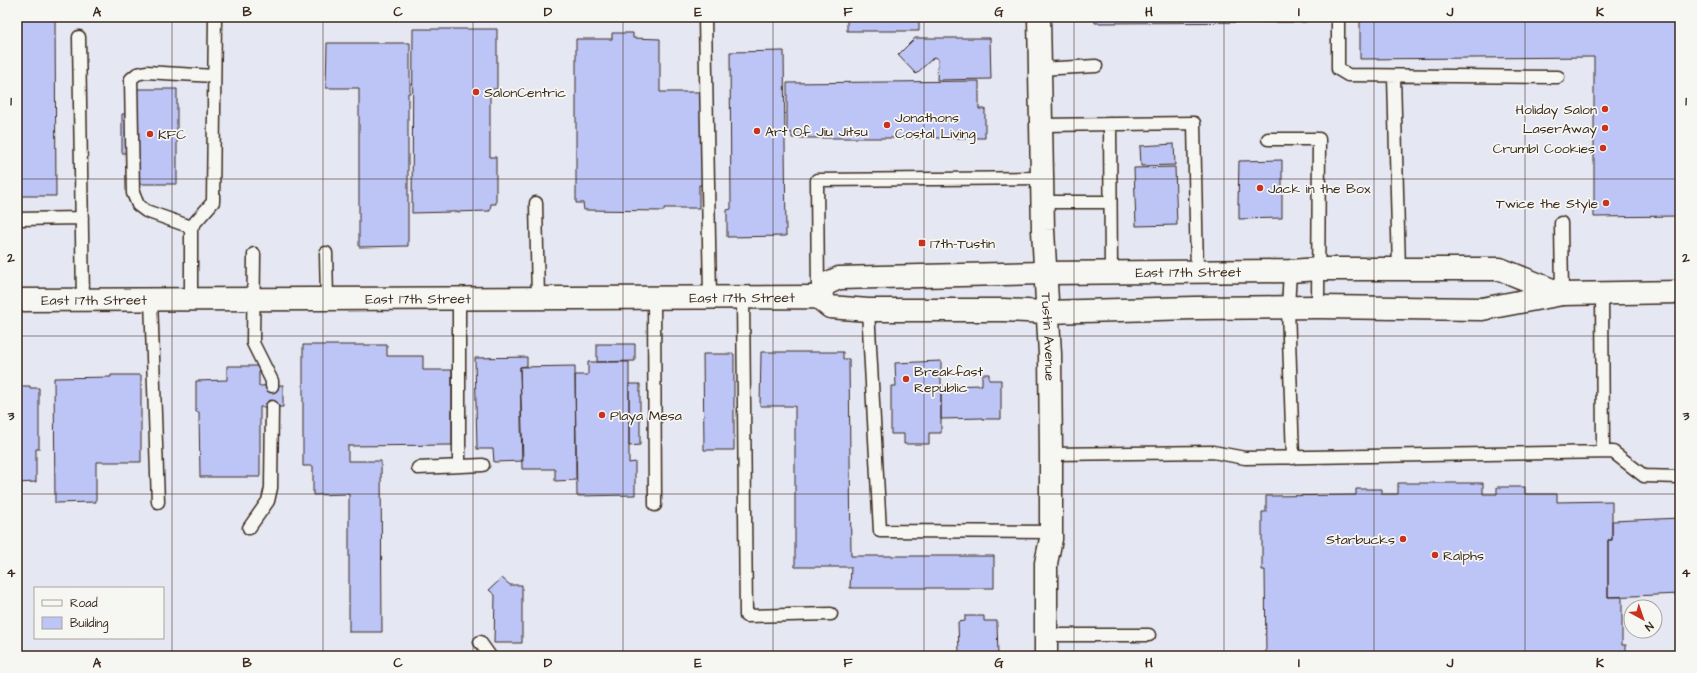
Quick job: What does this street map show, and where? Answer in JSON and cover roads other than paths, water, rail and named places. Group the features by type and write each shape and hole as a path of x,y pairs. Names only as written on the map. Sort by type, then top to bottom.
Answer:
{"main road":[{"name":"Tustin Avenue","path":"1039,17 1039,69 1043,178 1042,202 1046,312 1050,354 1051,539 1046,563 1046,646"},
{"name":"East 17th Street","path":"818,297 826,284 839,278 1045,272 1319,269 1500,269 1562,294"},
{"name":"East 17th Street","path":"17,300 818,297 830,307 868,310 1004,310 1046,312 1194,308 1318,307 1482,309 1562,294 1680,292"}],"lane":[{"path":"191,299 191,227 213,202 215,17"},
{"path":"705,17 710,297"},
{"path":"1338,17 1338,68 1348,75 1558,77"},
{"path":"79,38 83,300"},
{"path":"1039,69 1096,66"},
{"path":"191,227 146,211 138,205 133,193 131,79 137,74 146,72 214,76"},
{"path":"1394,76 1399,270"},
{"path":"1042,125 1194,123 1197,271"},
{"path":"1110,124 1111,272"},
{"path":"1268,139 1319,139 1318,307"},
{"path":"818,297 817,180 1043,178"},
{"path":"1042,202 1110,202"},
{"path":"536,203 538,298"},
{"path":"17,219 82,218"},
{"path":"1561,223 1562,294"},
{"path":"326,253 327,299"},
{"path":"254,254 253,343 272,381 272,386"},
{"path":"1290,270 1288,308 1293,458"},
{"path":"1602,293 1604,452"},
{"path":"654,297 655,505"},
{"path":"743,297 746,616 831,614"},
{"path":"458,298 459,466"},
{"path":"151,300 158,502"},
{"path":"868,310 880,531 1051,532"},
{"path":"249,528 268,501 271,488 272,407"},
{"path":"1051,454 1213,452 1245,458 1293,458 1613,452 1644,476 1680,477"},
{"path":"418,468 483,465"},
{"path":"1046,646 1149,635"},
{"path":"480,642 490,656"}],"place":[{"name":"SalonCentric","path":"476,92"},
{"name":"Holiday Salon","path":"1605,109"},
{"name":"Jonathons Costal Living","path":"887,125"},
{"name":"LaserAway","path":"1605,128"},
{"name":"Art Of Jiu Jitsu","path":"757,131"},
{"name":"KFC","path":"150,134"},
{"name":"Crumbl Cookies","path":"1603,148"},
{"name":"Jack in the Box","path":"1260,188"},
{"name":"Twice the Style","path":"1606,203"},
{"name":"17th-Tustin","path":"922,243"},
{"name":"Breakfast Republic","path":"906,379"},
{"name":"Playa Mesa","path":"602,415"},
{"name":"Starbucks","path":"1403,539"},
{"name":"Ralphs","path":"1435,555"}]}
